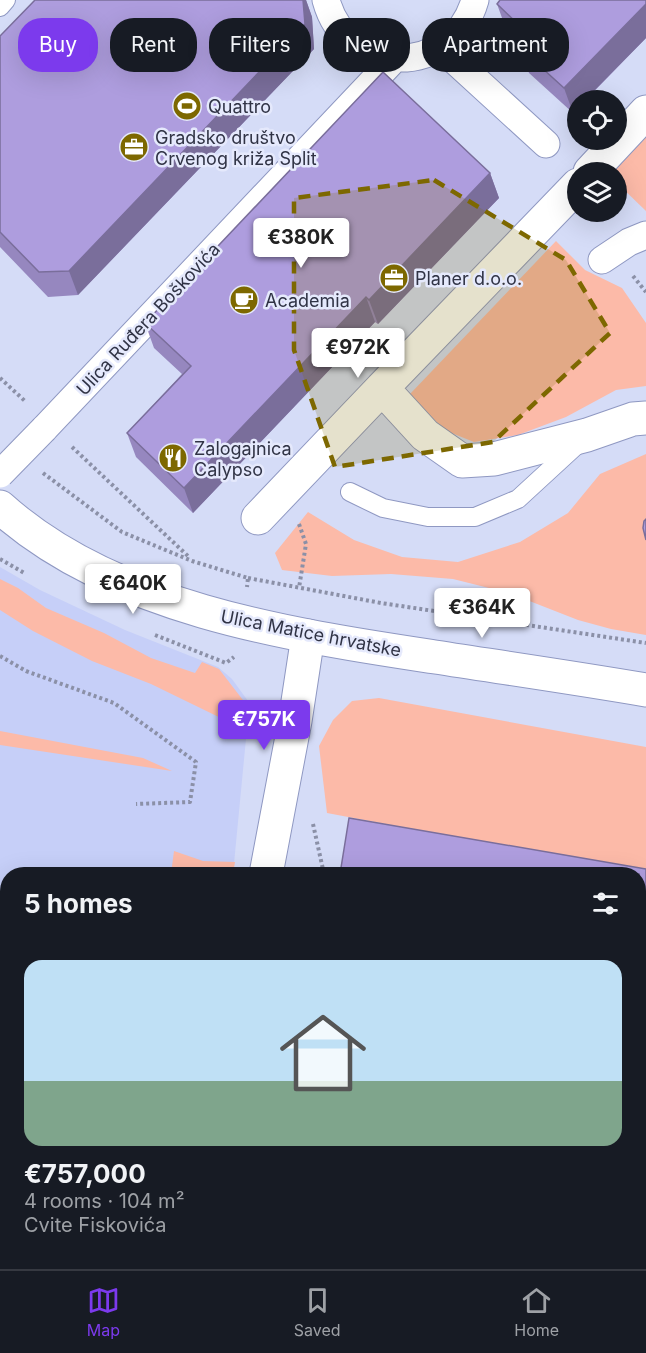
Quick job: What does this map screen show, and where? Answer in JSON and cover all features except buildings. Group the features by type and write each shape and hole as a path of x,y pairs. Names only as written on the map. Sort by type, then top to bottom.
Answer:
{"street":[{"path":"326,0 332,18"},
{"path":"469,18 475,0"},
{"name":"Ulica Ruđera Boškovića","path":"0,474 382,72"},
{"path":"467,72 546,144"},
{"path":"599,162 646,112"},
{"path":"258,518 567,196"},
{"path":"602,260 629,242 646,235"},
{"path":"382,388 425,435 462,461 494,459 587,435 633,419 646,418"},
{"name":"Ulica Matice hrvatske","path":"0,507 17,522 77,562 151,595 199,610 308,636 375,648 646,690"},
{"path":"267,867 295,721 308,636"}],"lane":[{"path":"0,7 6,0"},
{"path":"350,492 383,508 428,517 476,517 518,499 587,435"}],"path":[{"path":"46,426 192,561"},
{"path":"41,471 122,532 192,561 248,578 381,603 646,643"},
{"path":"298,524 306,544 299,588"},
{"path":"246,590 248,578"},
{"path":"380,614 381,603"},
{"path":"0,656 26,671 114,703 196,762 190,802 136,804"},
{"path":"311,819 322,867"}],"highlighted area":[{"path":"434,180 566,260 610,333 493,442 335,467 294,350 294,198"}],"shaded area":[{"path":"646,132 646,211 627,193 627,162 616,162"},
{"path":"556,241 585,270 622,288 646,323 646,386 616,390 566,417 518,435 474,442 444,430 410,394"},
{"path":"646,454 646,635 578,620 509,593 453,579 391,574 332,576 282,570 275,553 308,512 354,540 402,557 458,562 520,542 568,513 600,474"},
{"path":"0,567 40,590 125,630 218,667 232,679 248,701 248,718 234,867 0,867"},
{"path":"0,579 18,588 46,608 104,633 151,658 195,673 202,662 219,669 246,704 244,718 229,722 151,684 92,661 33,631 0,610"},
{"path":"379,698 646,747 646,867 614,867 327,813 319,746 333,720 352,701"},
{"path":"0,731 143,758 172,771 0,745"},
{"path":"174,851 203,861 235,862 234,867 172,867"}],"place":[{"name":"Quattro","path":"187,106"},
{"name":"Gradsko društvo Crvenog križa Split","path":"134,147"},
{"name":"Planer d.o.o.","path":"394,278"},
{"name":"Academia","path":"244,300"},
{"name":"Zalogajnica Calypso","path":"173,458"}]}
